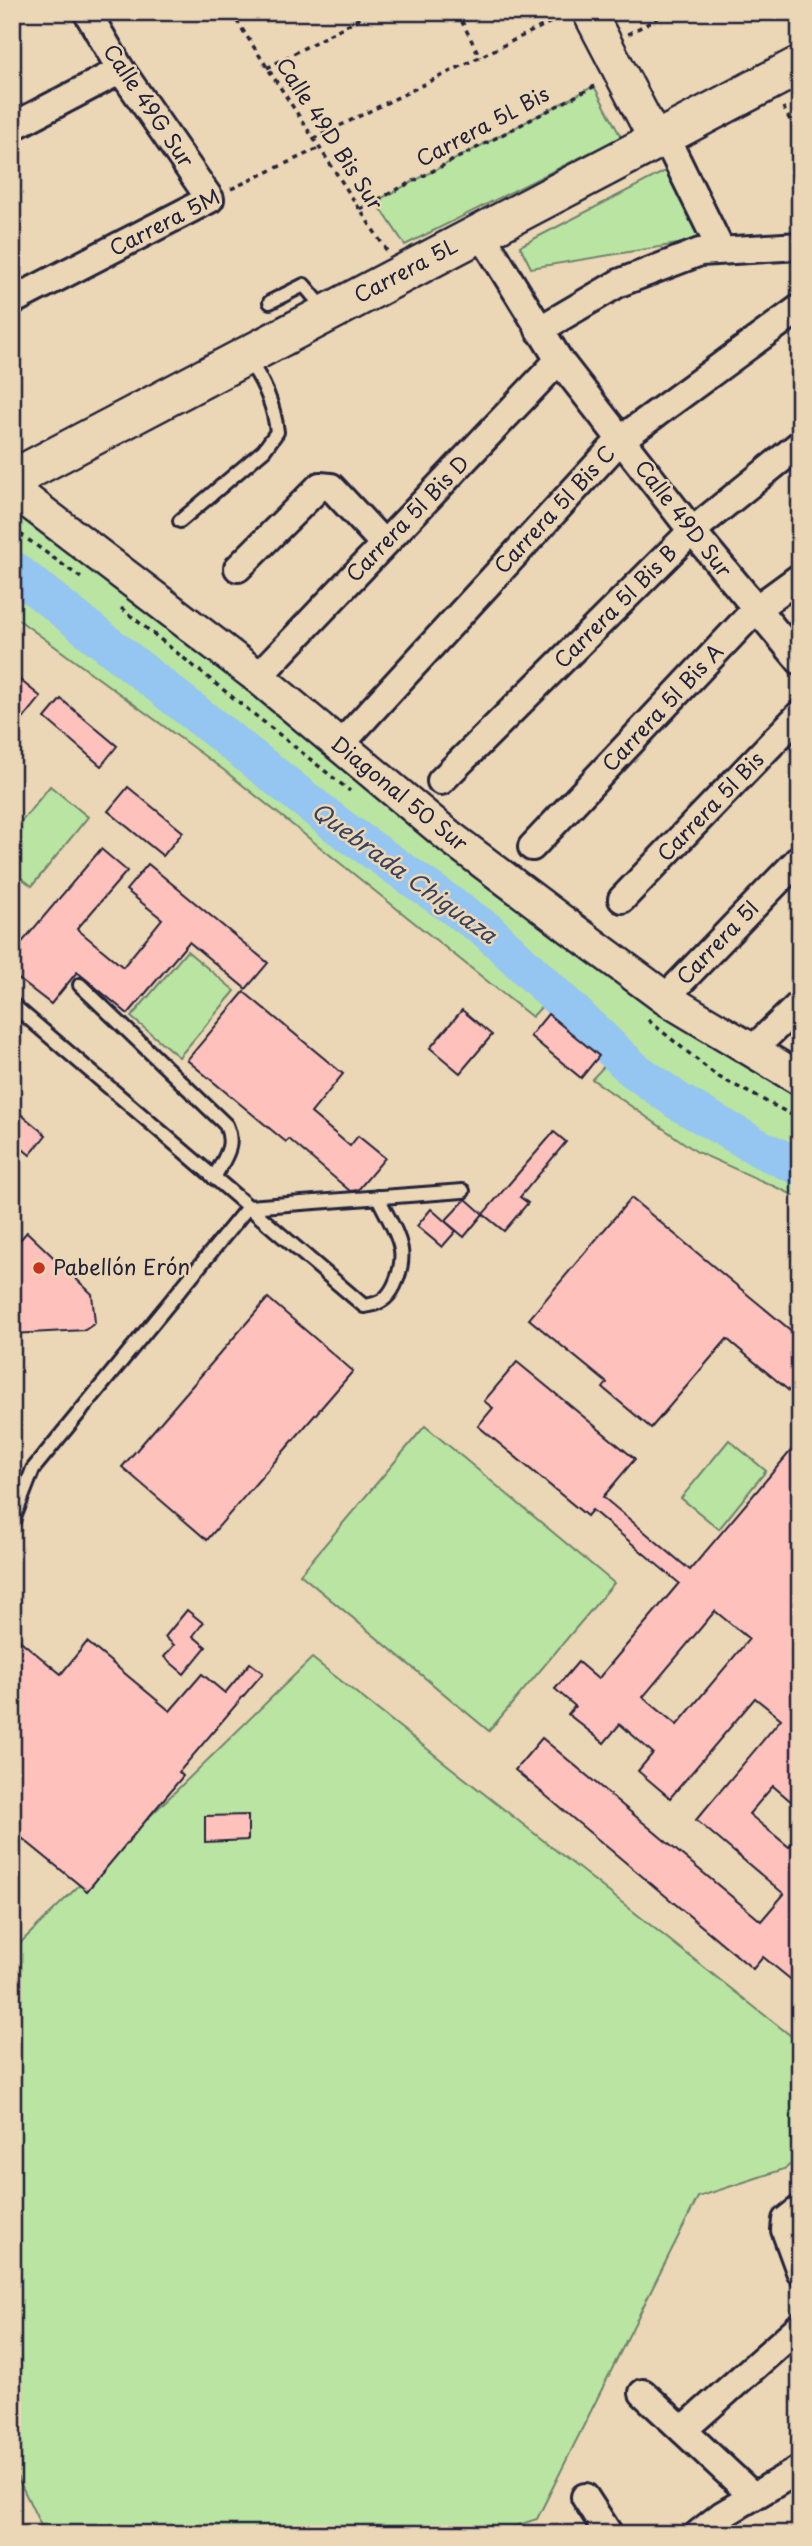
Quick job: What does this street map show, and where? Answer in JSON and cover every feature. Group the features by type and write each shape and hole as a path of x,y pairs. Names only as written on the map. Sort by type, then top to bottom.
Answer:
{"main road":[{"name":"Carrera 5L","path":"12,479 800,65"}],"street":[{"name":"Calle 49G Sur","path":"87,12 121,70 210,199"},
{"path":"589,12 721,250"},
{"path":"12,127 121,70"},
{"name":"Carrera 5M","path":"12,301 210,199"},
{"name":"Calle 49D Sur","path":"480,232 559,360 692,531 800,661"},
{"path":"539,330 620,283 700,252 800,246"},
{"name":"Carrera 5I Bis C","path":"340,745 620,440 800,308"},
{"name":"Carrera 5I Bis D","path":"258,677 559,360"},
{"name":"Carrera 5I Bis B","path":"441,781 692,531 800,444"},
{"path":"238,568 320,486 331,487 384,544"},
{"name":"Diagonal 50 Sur","path":"12,489 258,677 450,837 666,998 800,1079"},
{"name":"Carrera 5I Bis A","path":"532,847 756,609 800,577"},
{"name":"Carrera 5I Bis","path":"622,899 800,714"},
{"name":"Carrera 5I","path":"666,998 800,858"},
{"path":"751,1051 800,1004"},
{"path":"793,2215 785,2230 800,2271"},
{"path":"683,2430 800,2326"},
{"path":"643,2393 753,2496"},
{"path":"698,2534 727,2524 753,2496 800,2469"},
{"path":"585,2497 609,2534"}],"lane":[{"path":"270,302 304,285 327,313"},
{"path":"180,521 264,450 277,432 275,411 256,370 245,356"},
{"path":"80,985 226,1125 231,1137 229,1149 214,1178"},
{"path":"12,1004 364,1306 379,1304 390,1294 404,1257 378,1197"},
{"path":"12,1523 33,1469 248,1207 463,1191"}],"path":[{"name":"Calle 49D Bis Sur","path":"230,12 401,273"},
{"path":"267,68 371,12"},
{"path":"457,12 480,57"},
{"path":"313,139 570,12"},
{"path":"613,59 669,12"},
{"name":"Carrera 5L Bis","path":"360,209 613,59"},
{"path":"780,101 800,139"},
{"name":"Carrera 5M","path":"210,199 319,148"}],"green space":[{"path":"594,86 621,137 405,245 376,201"},
{"path":"671,168 708,239 531,268 520,246"},
{"path":"12,503 800,1088 800,1198 697,1152 592,1079 609,1061 547,1001 532,1017 225,771 12,615"},
{"path":"50,786 88,817 32,886 12,871 12,833"},
{"path":"187,951 235,991 179,1057 131,1017"},
{"path":"425,1426 614,1583 489,1731 300,1574"},
{"path":"729,1440 766,1471 719,1529 681,1498"},
{"path":"312,1658 800,2043 800,2158 784,2169 698,2197 537,2519 491,2534 45,2534 12,2466 12,1951"}],"building":[{"path":"20,680 41,697 12,733 12,690"},
{"path":"61,699 117,746 101,766 45,718"},
{"path":"128,787 183,832 163,856 108,811"},
{"path":"101,849 127,871 77,929 123,967 162,919 126,890 148,864 268,963 246,989 189,942 128,1014 77,972 51,1004 12,974 12,954"},
{"path":"244,992 343,1074 311,1113 350,1146 358,1136 385,1158 358,1190 350,1191 289,1139 286,1142 187,1060"},
{"path":"462,1010 492,1035 460,1073 430,1048"},
{"path":"548,1014 599,1056 581,1078 530,1036"},
{"path":"12,1107 46,1135 30,1155 12,1140"},
{"path":"554,1132 566,1142 520,1197 528,1203 504,1231 483,1214"},
{"path":"631,1198 800,1338 800,1400 727,1339 651,1428 603,1388 607,1383 529,1319"},
{"path":"466,1199 483,1214 464,1237 445,1221"},
{"path":"431,1209 456,1231 442,1247 417,1226"},
{"name":"Pabellón Erón","path":"27,1232 92,1294 95,1323 85,1330 12,1334 12,1249"},
{"path":"268,1298 353,1371 207,1540 122,1467"},
{"path":"517,1362 635,1459 603,1497 690,1570 800,1440 800,1645 791,1655 800,1662 800,1809 773,1786 749,1814 789,1847 800,1835 800,1987 763,1957 753,1969 515,1770 542,1738 761,1921 784,1894 696,1820 781,1719 755,1698 670,1798 638,1771 653,1753 620,1724 604,1743 568,1714 575,1706 555,1689 578,1662 598,1679 679,1583 592,1510 587,1516 478,1426 493,1408 484,1401","holes":["715,1611 749,1639 677,1725 643,1697"]},
{"path":"187,1610 203,1623 193,1636 206,1647 184,1674 164,1657 174,1645 165,1637"},
{"path":"12,1634 61,1674 87,1642 170,1711 202,1674 225,1693 250,1663 263,1673 179,1772 183,1776 87,1891 12,1830"},
{"path":"248,1815 248,1840 205,1842 205,1816"}],"waterway":[{"name":"Quebrada Chiguaza","path":"12,569 341,828 488,931 633,1069 679,1102 761,1149 800,1167"}],"place":[{"name":"Pabellón Erón","path":"39,1268"}]}
